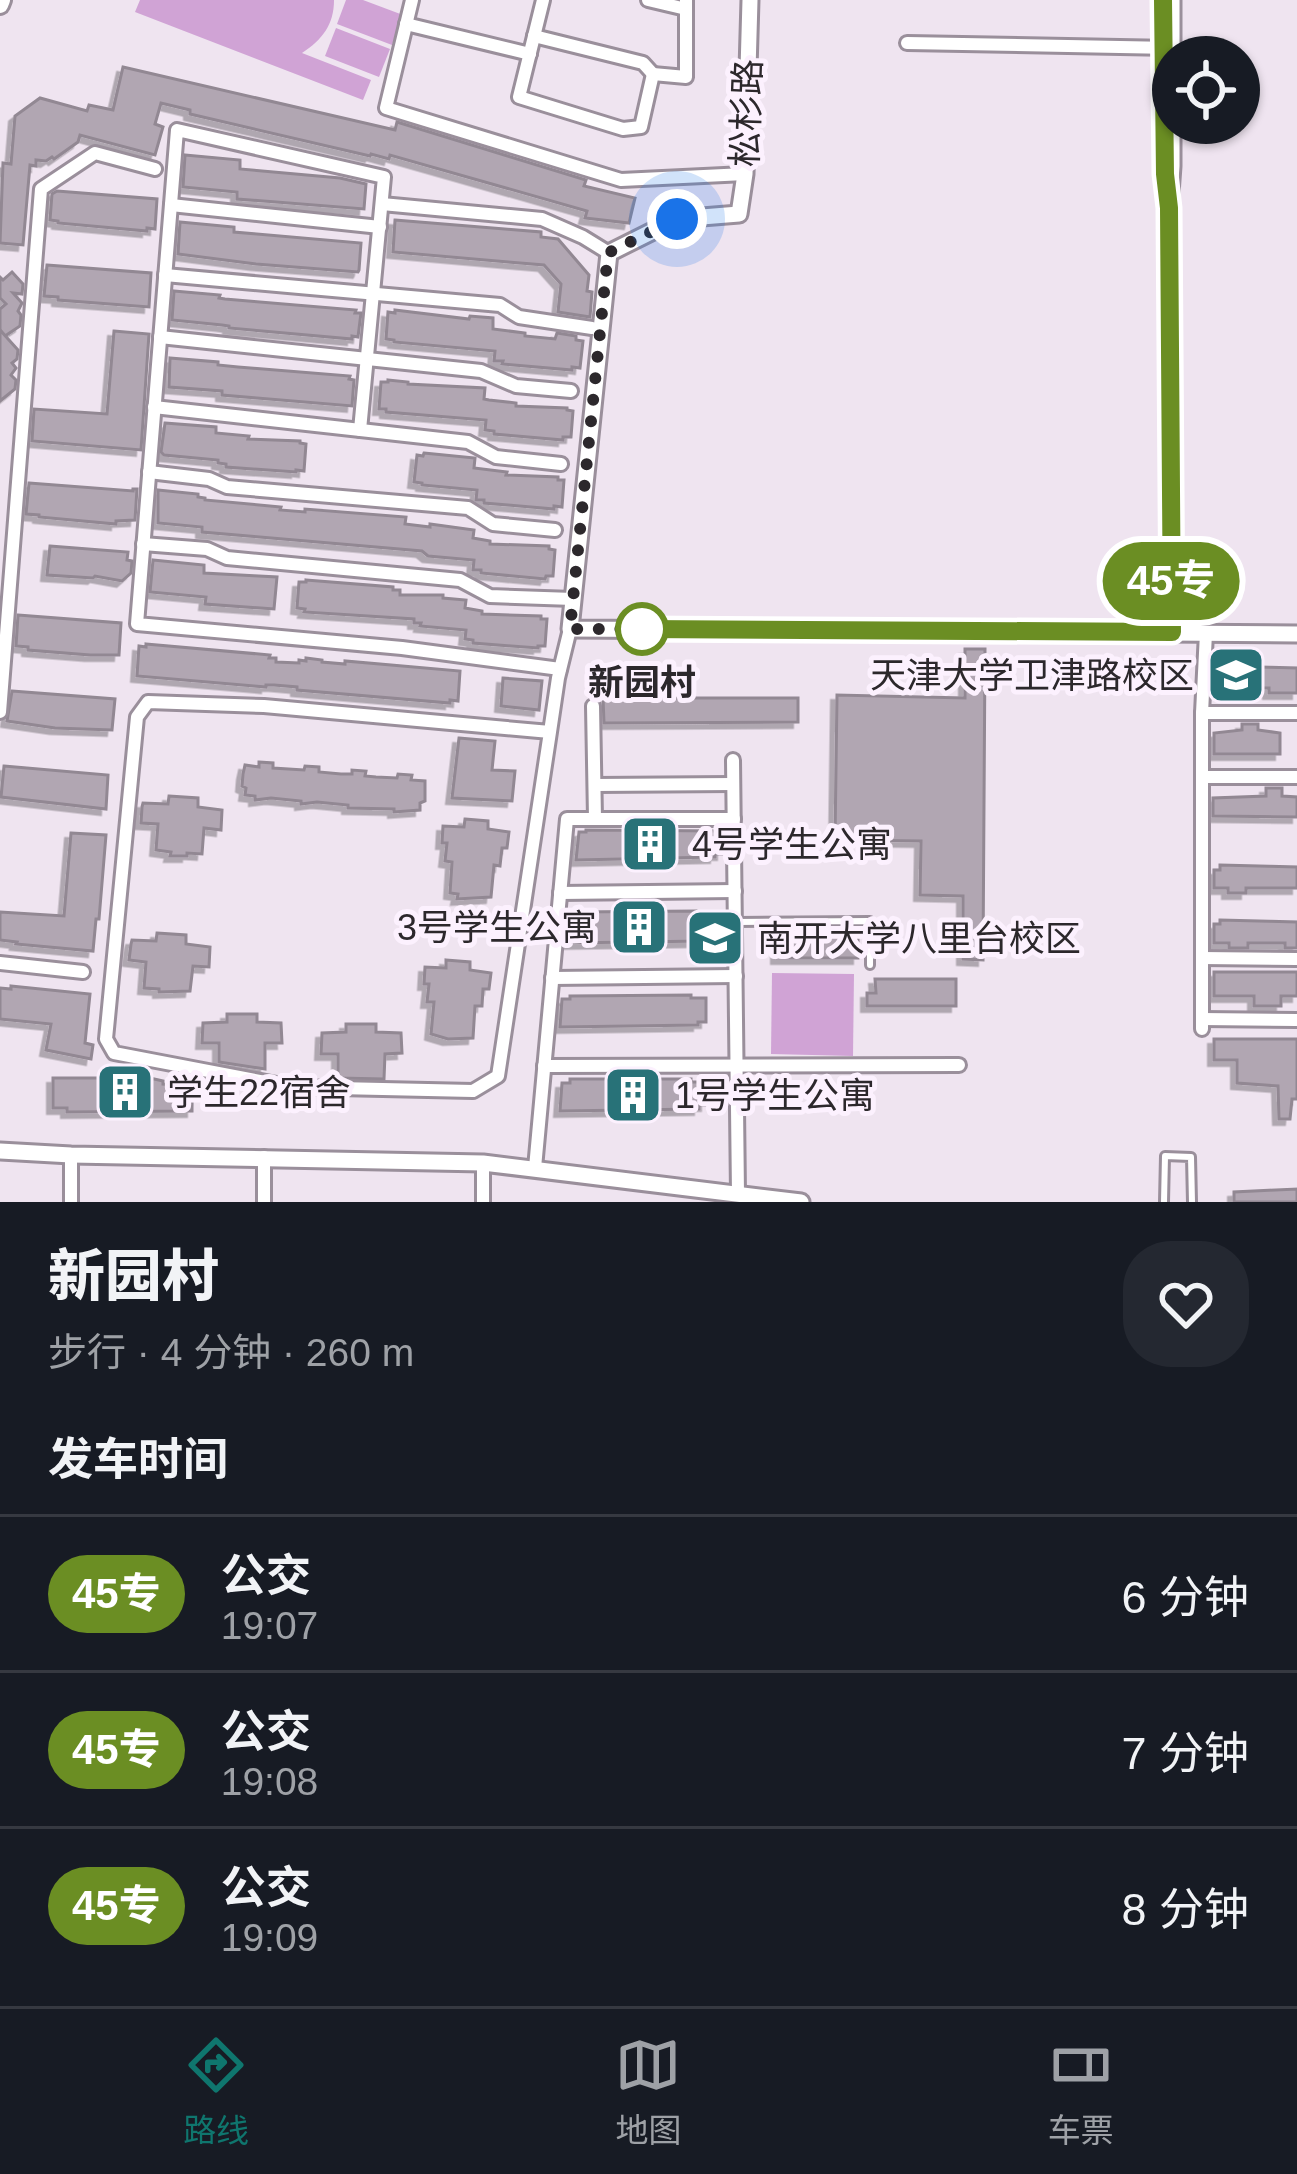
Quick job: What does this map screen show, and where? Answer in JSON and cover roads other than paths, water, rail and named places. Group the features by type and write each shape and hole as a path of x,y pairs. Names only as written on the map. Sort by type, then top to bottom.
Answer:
{"street":[{"path":"412,0 386,108 621,180 745,175"},
{"path":"543,0 519,97 622,129 641,127 653,74"},
{"path":"534,36 643,63 653,74 686,76 686,4 648,0"},
{"name":"松杉路","path":"608,253 677,219 739,214 745,175 750,0"},
{"path":"1167,0 1168,36"},
{"path":"406,25 530,54"},
{"path":"907,43 1152,48"},
{"path":"359,430 385,176 177,130 137,624 402,648 560,669"},
{"path":"1166,144 1172,632"},
{"path":"0,712 6,562 41,190 95,153 155,169"},
{"path":"382,204 542,219 608,253 570,629 498,1076 473,1091 292,1088 114,1053 106,1039 136,717 148,702 264,706 550,732"},
{"path":"171,205 380,227"},
{"path":"165,275 500,305 519,317 592,328"},
{"path":"160,337 481,371 516,386 571,391"},
{"path":"154,407 468,442 496,457 561,464"},
{"path":"149,472 209,479 227,487 468,508 493,524 555,530"},
{"path":"143,544 207,549 227,558 460,580 490,596 573,599"},
{"path":"570,629 1297,634"},
{"path":"1206,633 1202,1024 1297,1020"},
{"path":"593,706 595,818"},
{"path":"1202,713 1297,713"},
{"path":"733,760 738,1194"},
{"path":"1202,777 1297,777"},
{"path":"595,785 733,784"},
{"path":"535,1168 567,819 734,819"},
{"path":"560,893 735,891"},
{"path":"1202,958 1297,958"},
{"path":"0,963 83,972"},
{"path":"552,978 736,976"},
{"path":"544,1066 959,1065"},
{"path":"0,1151 483,1163 801,1202"},
{"path":"71,1155 71,1202"},
{"path":"264,1157 264,1202"},
{"path":"483,1163 483,1202"}],"lane":[{"path":"735,922 870,921 870,965"},
{"path":"1164,1202 1166,1156 1191,1156 1192,1202"}],"place":[{"name":"新园村","path":"642,629"},
{"name":"天津大学卫津路校区","path":"1236,675"},
{"name":"4号学生公寓","path":"650,844"},
{"name":"3号学生公寓","path":"639,927"},
{"name":"南开大学八里台校区","path":"715,938"},
{"name":"学生22宿舍","path":"125,1092"},
{"name":"1号学生公寓","path":"633,1095"}]}
